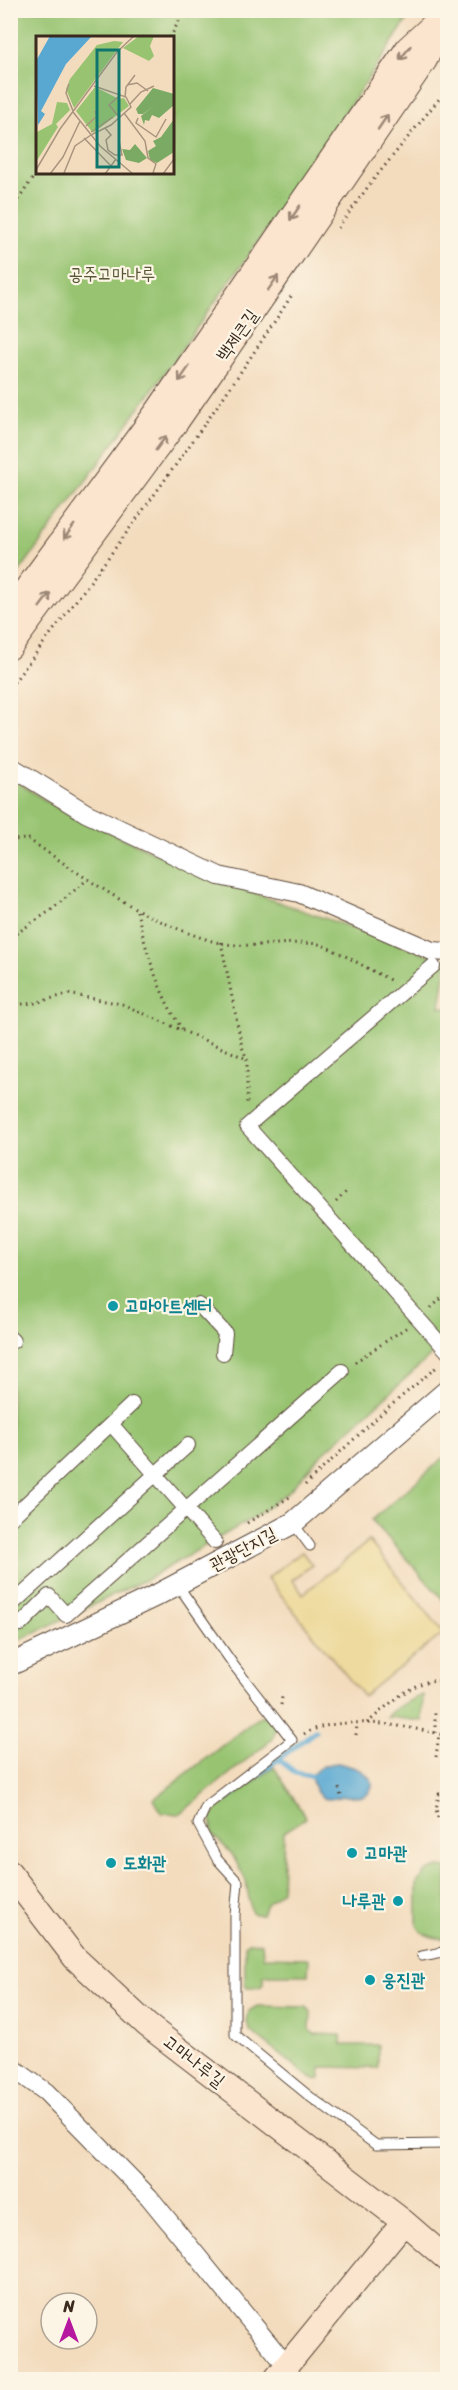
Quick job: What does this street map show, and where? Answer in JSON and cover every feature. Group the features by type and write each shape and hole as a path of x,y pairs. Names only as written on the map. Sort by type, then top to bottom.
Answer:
{"main road":[{"name":"백제큰길","path":"10,611 159,409 408,48 447,13"},
{"name":"백제큰길","path":"10,647 170,431 285,265 425,60 447,13"},
{"name":"고마나루길","path":"10,1873 75,1958 147,2025 404,2222 447,2260"},
{"path":"280,2372 404,2222"}],"street":[{"path":"10,766 86,813 219,876 299,893 432,951 447,952"},
{"path":"433,966 247,1126 447,1352"},
{"path":"199,1305 225,1332 223,1353"},
{"path":"10,1625 21,1624 49,1596 66,1616 342,1371"},
{"name":"관광단지길","path":"10,1665 177,1584 293,1523 447,1390"},
{"path":"10,1519 132,1404"},
{"path":"111,1424 215,1542"},
{"path":"10,1606 188,1444"},
{"path":"10,2066 46,2092 149,2197 280,2372"}],"lane":[{"path":"293,1523 310,1546"},
{"path":"177,1584 235,1667 292,1740 206,1806 198,1824 218,1858 238,1882 235,1915 235,2035 309,2096 376,2145 447,2144"},
{"path":"422,1956 447,1951"}],"path":[{"path":"171,36 181,17 188,10"},
{"path":"10,209 36,173"},
{"path":"10,840 28,839 137,911 159,922 221,942 244,946 320,944 392,981"},
{"path":"10,934 17,933 50,911 88,879"},
{"path":"137,911 143,938 171,1013 184,1031"},
{"path":"221,942 242,1047 247,1059 247,1126"},
{"path":"10,1005 35,1004 68,994 122,1004 247,1059"},
{"path":"342,1371 419,1319"},
{"path":"304,1485 382,1413 447,1358"},
{"path":"245,1524 295,1493"},
{"path":"366,1724 407,1691 429,1680 447,1682"},
{"path":"435,1713 436,1757"},
{"path":"292,1740 316,1726 332,1723 377,1724 447,1736"},
{"path":"356,1735 357,1724"},
{"path":"339,1788 341,1796"},
{"path":"438,1818 436,1809 439,1794 447,1794"}],"green space":[{"name":"공주고마나루","path":"11,10 413,11 287,201 11,583"},
{"path":"11,778 57,808 210,878 447,961 440,1007 448,1008 447,1341 320,1456 290,1490 253,1518 151,1577 11,1644"},
{"path":"447,1455 447,1604 372,1520"},
{"path":"423,1695 422,1721 386,1717 403,1704"},
{"path":"260,1716 268,1716 275,1724 275,1733 271,1740 180,1814 162,1813 154,1799"},
{"path":"274,1767 306,1818 284,1832 282,1890 266,1904 262,1914 255,1914 251,1911 246,1881 232,1854 213,1835 211,1818 217,1809"},
{"path":"439,1867 447,1868 447,1939 426,1934 417,1925 417,1883 427,1871"},
{"path":"248,1942 262,1943 263,1957 309,1959 308,1975 263,1975 263,1984 260,1987 247,1987 245,1984 245,1945"},
{"path":"257,2006 307,2007 311,2012 310,2030 314,2034 341,2035 342,2045 378,2045 378,2068 321,2067 320,2079 315,2080 309,2077 249,2030 247,2022 249,2011"}],"sand":[{"path":"369,1541 444,1633 363,1696 267,1578 302,1552 312,1565 292,1580 303,1594"}],"water":[{"path":"338,1763 358,1769 370,1778 373,1783 366,1796 326,1799 319,1795 314,1788 311,1776 323,1766"}],"waterway":[{"path":"226,1799 315,1731"},
{"path":"278,1759 296,1773 311,1776"}],"place":[{"name":"고마아트센터","path":"113,1306"},
{"name":"고마관","path":"352,1853"},
{"name":"도화관","path":"111,1863"},
{"name":"나루관","path":"398,1901"},
{"name":"웅진관","path":"370,1980"}]}
